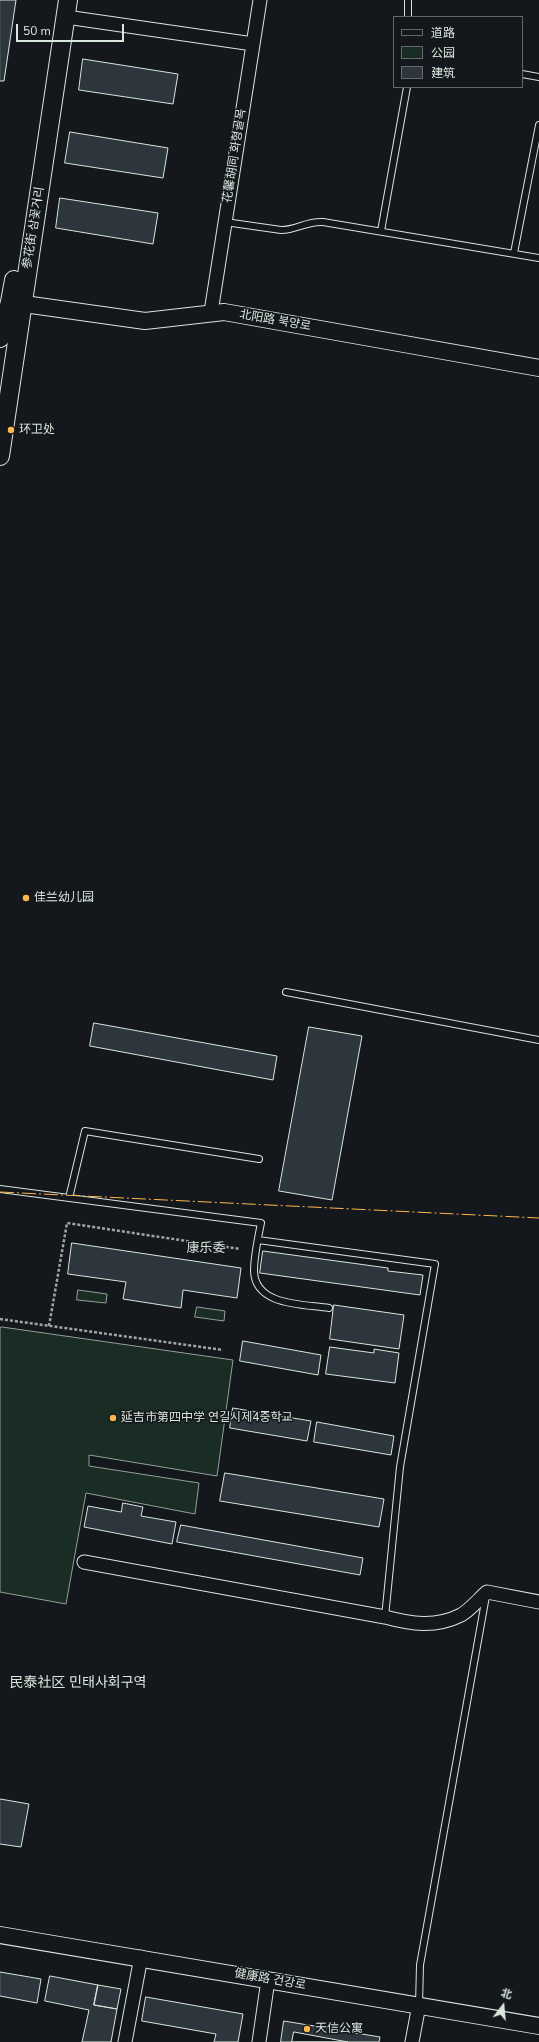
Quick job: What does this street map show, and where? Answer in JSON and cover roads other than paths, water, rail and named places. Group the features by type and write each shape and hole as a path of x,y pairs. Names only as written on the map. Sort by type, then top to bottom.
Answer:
{"main road":[{"name":"参花街 삼꽃거리","path":"0,456 16,303 56,0"},
{"name":"参花街 삼꽃거리","path":"0,337 16,303 67,9"}],"street":[{"name":"花馨胡同 화형골목","path":"210,312 260,0"},
{"path":"67,9 253,44"},
{"name":"北阳路 북양로","path":"16,303 145,320 210,312 224,312 539,368"},
{"path":"84,1562 385,1617 412,1624 441,1622 462,1614 487,1592 539,1602"},
{"name":"健康路 건강로","path":"0,1934 539,2026"},
{"path":"125,2042 141,1957"},
{"path":"259,2042 268,1980"},
{"path":"412,2042 419,2005"}],"lane":[{"path":"408,0 408,16"},
{"path":"523,74 539,77"},
{"path":"381,231 407,88"},
{"path":"514,253 539,125"},
{"path":"225,222 286,230 311,222 323,222 539,258"},
{"path":"286,992 539,1040"},
{"path":"69,1198 85,1131 259,1159"},
{"path":"0,1189 261,1223 254,1272 258,1287 264,1294 276,1300 329,1308"},
{"path":"258,1240 435,1264 400,1467 385,1617"},
{"path":"419,2005 420,1965 487,1592"}],"place":[{"name":"环卫处","path":"11,430"},
{"name":"佳兰幼儿园","path":"26,898"},
{"name":"延吉市第四中学 연길시제4중학교","path":"113,1418"},
{"name":"天信公寓","path":"307,2029"}],"district":[{"name":"康乐委","path":"206,1249"},
{"name":"民泰社区 민태사회구역","path":"78,1684"}]}
